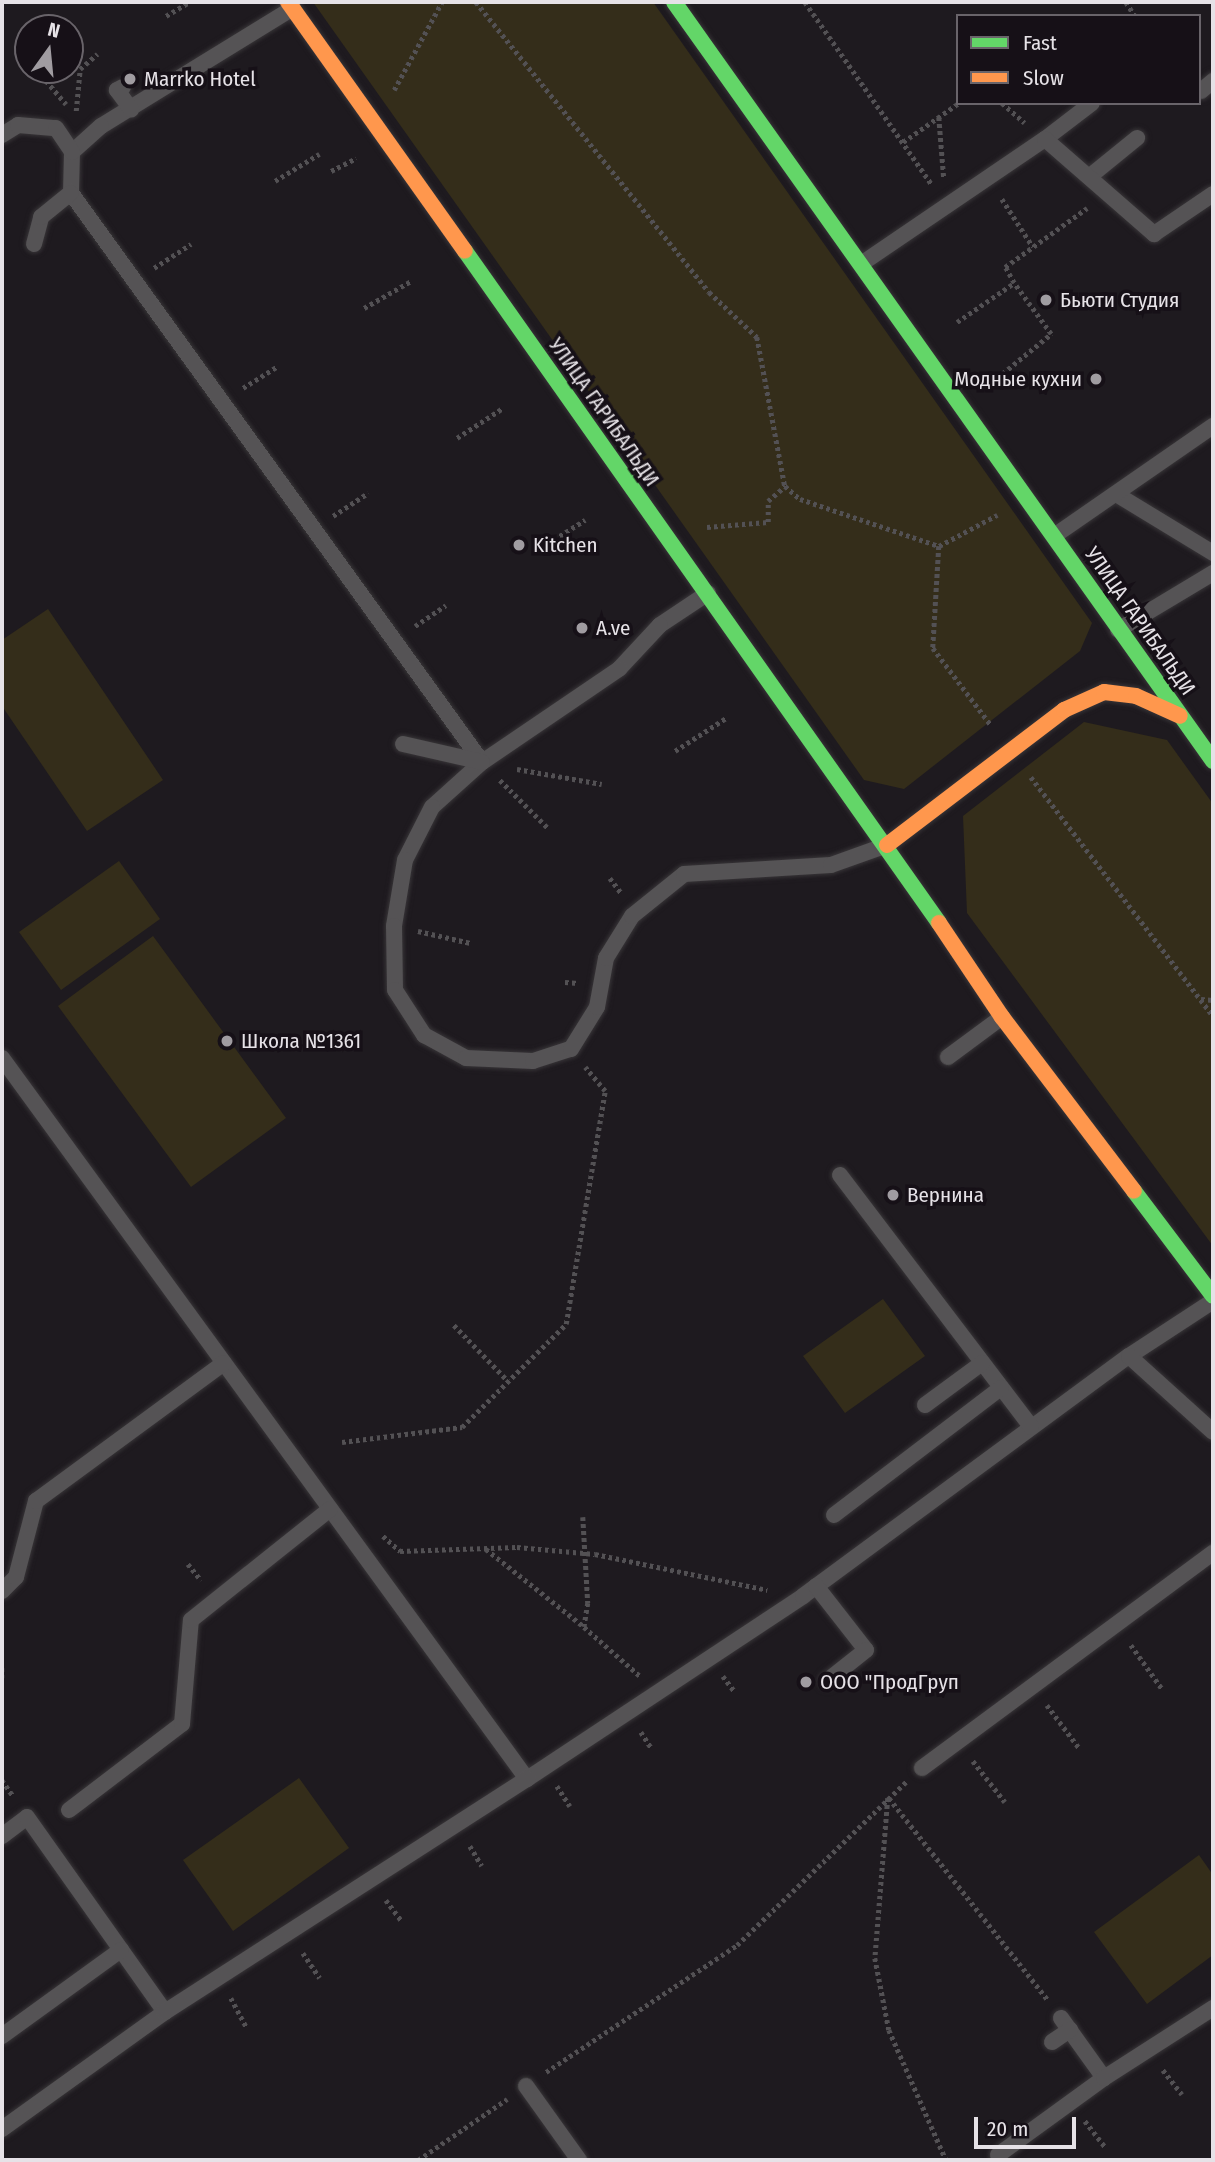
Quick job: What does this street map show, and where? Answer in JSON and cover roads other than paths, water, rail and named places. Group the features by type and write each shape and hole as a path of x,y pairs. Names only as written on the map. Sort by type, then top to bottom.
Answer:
{"street":[{"name":"УЛИЦА ГАРИБАЛЬДИ","path":"674,2 1213,761"},
{"name":"УЛИЦА ГАРИБАЛЬДИ","path":"291,5 887,845 1002,1017 1213,1298"},
{"name":"УЛИЦА ГАРИБАЛЬДИ","path":"887,845 1064,710 1104,692 1136,696 1182,717"}],"lane":[{"path":"72,152 131,109 291,5"},
{"path":"123,86 117,90 131,109"},
{"path":"861,264 1045,139 1089,105"},
{"path":"2,135 18,125 56,128 72,152 71,193 482,762"},
{"path":"1089,177 1137,138"},
{"path":"1045,139 1154,234 1213,194"},
{"path":"34,244 41,217 71,193"},
{"path":"1054,536 1213,426"},
{"path":"1116,494 1213,553"},
{"path":"1118,629 1213,573"},
{"path":"708,593 660,625 619,669 482,762 432,807 405,860 394,926 395,990 424,1035 466,1058 533,1061 571,1049 597,1007 606,958 632,916 684,874 831,865 887,845"},
{"path":"403,744 482,762"},
{"path":"948,1057 1002,1017"},
{"path":"2,1058 527,1779"},
{"path":"840,1175 1031,1427"},
{"path":"2,2129 164,2012 527,1779 809,1591 1031,1427 1213,1298"},
{"path":"1129,1356 1213,1432"},
{"path":"2,1591 16,1577 36,1501 224,1363"},
{"path":"925,1405 982,1363"},
{"path":"834,1514 1001,1388"},
{"path":"69,1811 182,1724 191,1620 330,1509"},
{"path":"922,1768 1213,1553"},
{"path":"809,1591 866,1650 827,1681"},
{"path":"2,1836 27,1817 164,2012"},
{"path":"2,2036 121,1950"},
{"path":"998,2155 1104,2078 1213,2008"},
{"path":"1052,2042 1066,2024 1104,2078"},
{"path":"526,2086 579,2160"}],"place":[{"name":"Marrko Hotel","path":"130,79"},
{"name":"Бьюти Студия","path":"1046,300"},
{"name":"Модные кухни","path":"1096,379"},
{"name":"Kitchen","path":"519,545"},
{"name":"A.ve","path":"582,628"},
{"name":"Школа №1361","path":"227,1041"},
{"name":"Вернина","path":"893,1195"},
{"name":"ООО \"ПродГруп","path":"806,1682"}]}
